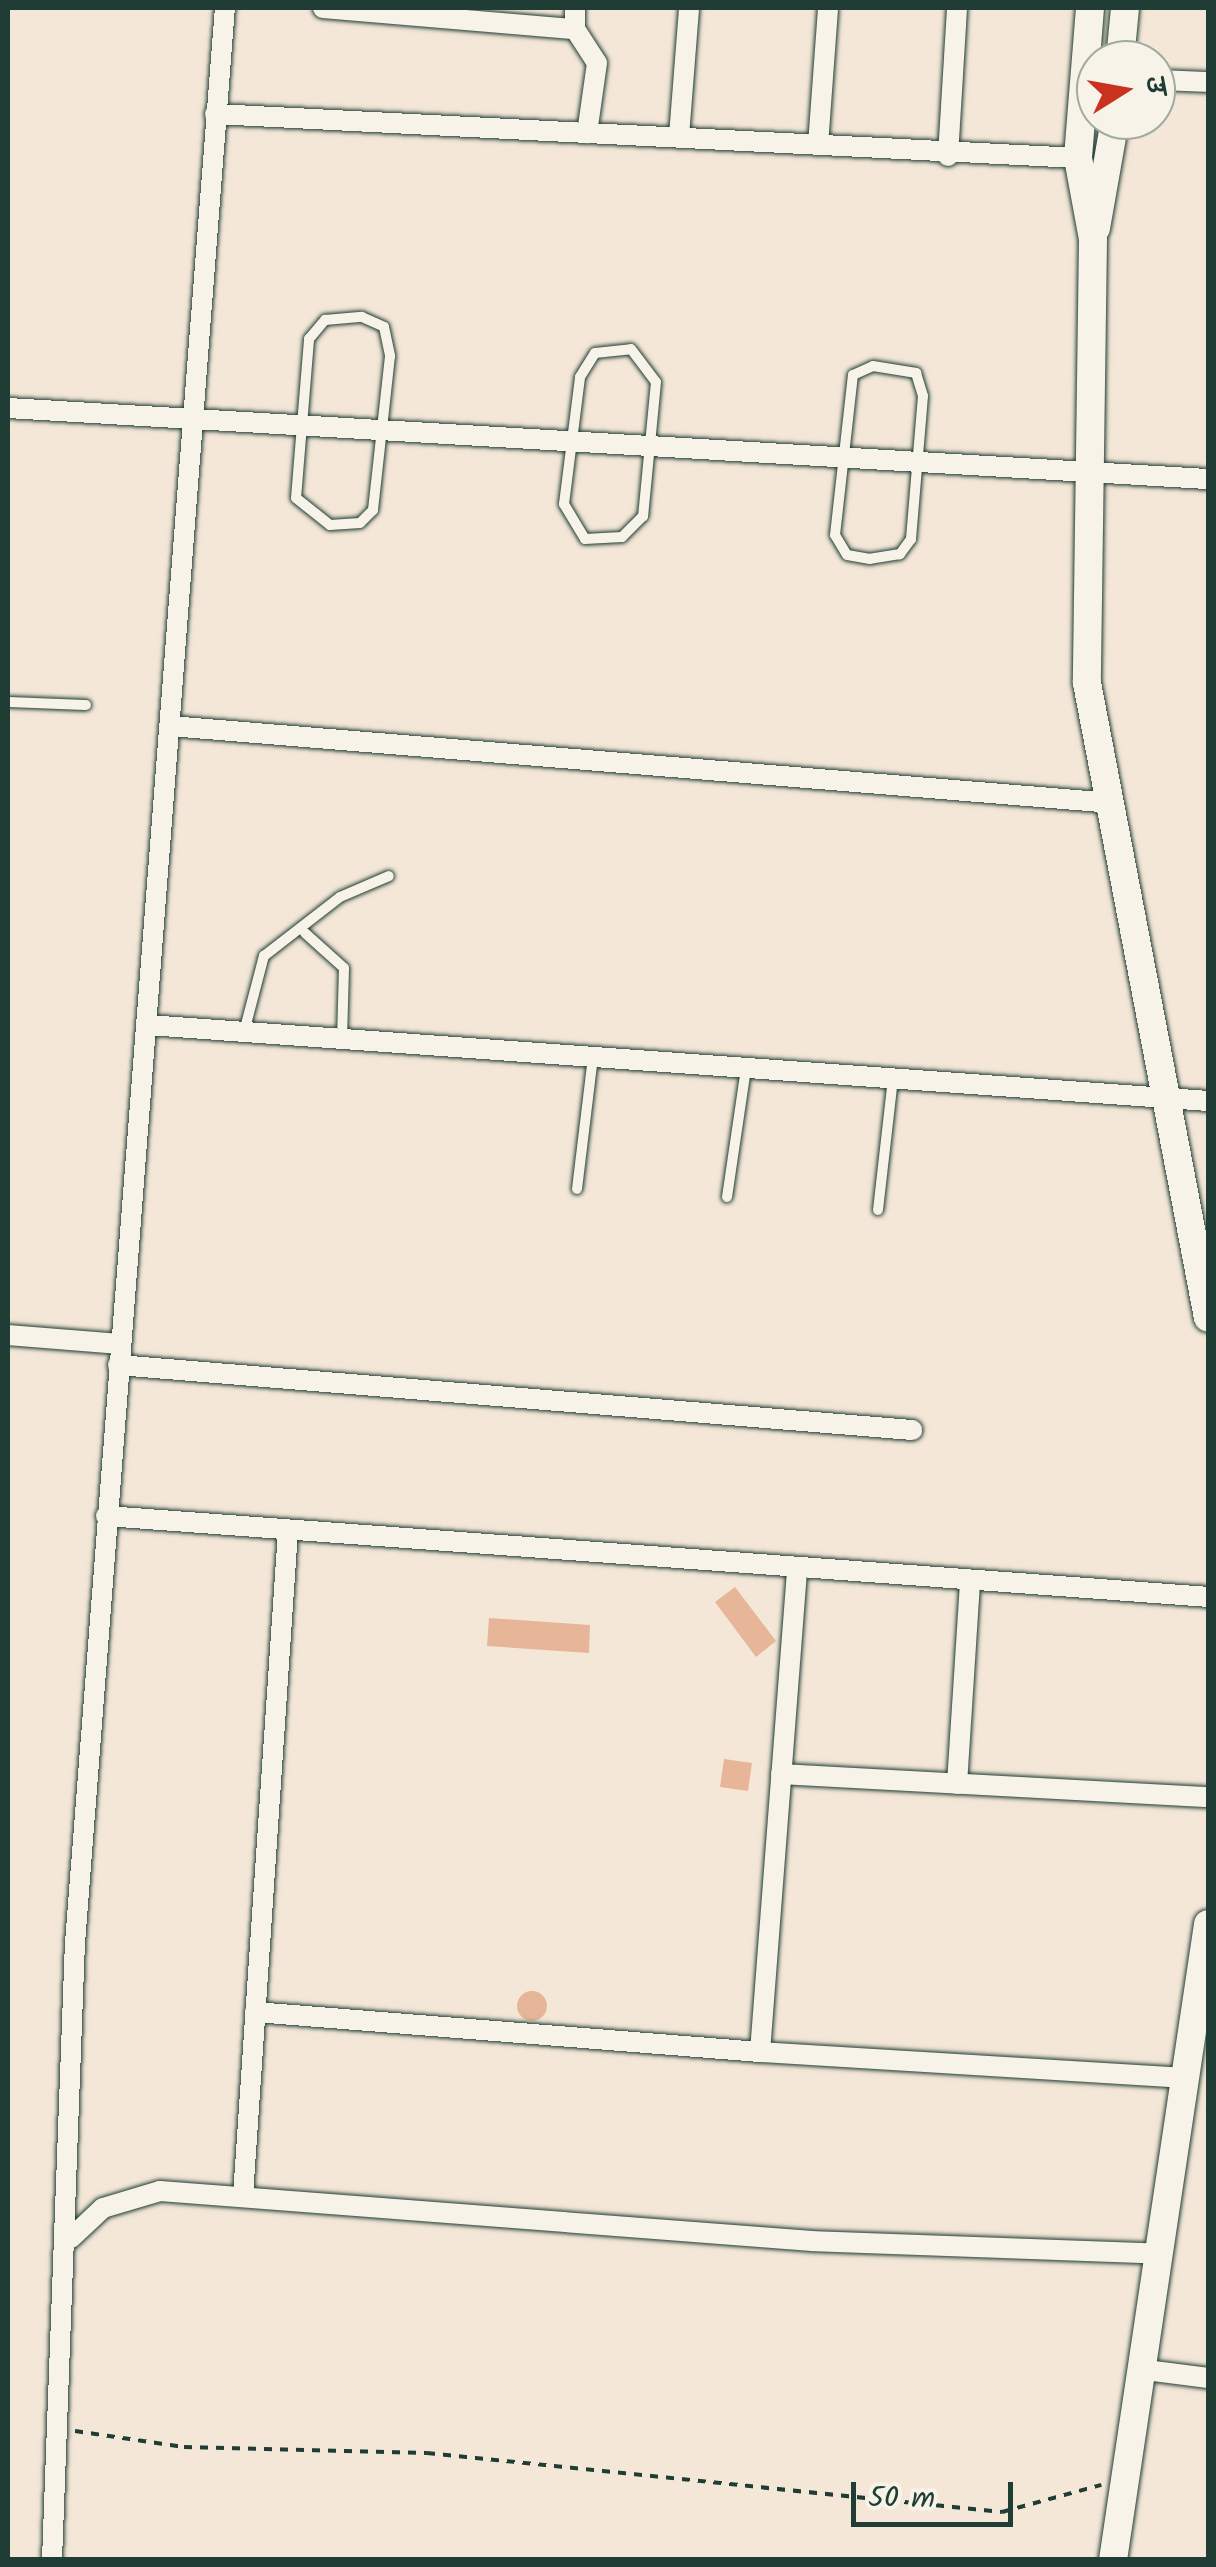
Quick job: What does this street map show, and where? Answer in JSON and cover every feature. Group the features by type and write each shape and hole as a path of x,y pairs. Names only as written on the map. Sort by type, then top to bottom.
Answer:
{"main road":[{"path":"1090,8 1078,158 1093,239 1096,474 1086,684 1170,1098 1208,1318"},
{"path":"1122,40 1125,8"},
{"path":"1093,239 1111,140"},
{"path":"1113,2560 1138,2369 1188,2078 1208,1924"}],"street":[{"path":"52,2560 71,2238 75,1943 224,8"},
{"path":"322,8 575,18 596,63 587,133"},
{"path":"680,136 689,8"},
{"path":"818,145 828,8"},
{"path":"948,156 957,8"},
{"path":"1176,81 1208,82"},
{"path":"214,114 680,136 948,156 1078,158"},
{"path":"8,408 570,445 1208,480"},
{"path":"170,726 1113,803"},
{"path":"148,1026 1208,1101"},
{"path":"8,1335 119,1354 912,1430"},
{"path":"106,1516 797,1570 1208,1597"},
{"path":"243,2196 288,1530"},
{"path":"760,2052 797,1570"},
{"path":"956,1784 970,1581"},
{"path":"781,1774 1208,1797"},
{"path":"255,2012 760,2052 1188,2078"},
{"path":"71,2238 131,2196 243,2196 812,2240 1158,2254"},
{"path":"1138,2369 1208,2378"}],"lane":[{"path":"362,316 388,337 382,432 368,518 330,526 296,498 298,425 314,330 362,316"},
{"path":"630,349 656,382 650,449 640,526 605,540 585,539 568,522 570,445 585,362 630,349"},
{"path":"874,366 906,368 922,382 919,463 907,548 870,559 836,543 842,459 853,375 874,366"},
{"path":"8,702 86,706"},
{"path":"244,1032 264,956 305,933 340,897 389,876"},
{"path":"305,933 344,968 342,1038"},
{"path":"577,1189 593,1056"},
{"path":"727,1196 746,1067"},
{"path":"878,1210 893,1078"}],"path":[{"path":"60,2429 184,2447 428,2453 1002,2512 1030,2512 1124,2476"}],"building":[{"path":"735,1587 776,1641 756,1657 715,1602"},
{"path":"489,1618 590,1625 589,1653 487,1646"},
{"path":"724,1759 752,1763 748,1791 720,1787"},
{"path":"532,1991 543,1995 547,2006 543,2017 532,2021 521,2017 517,2006 521,1995"}]}
